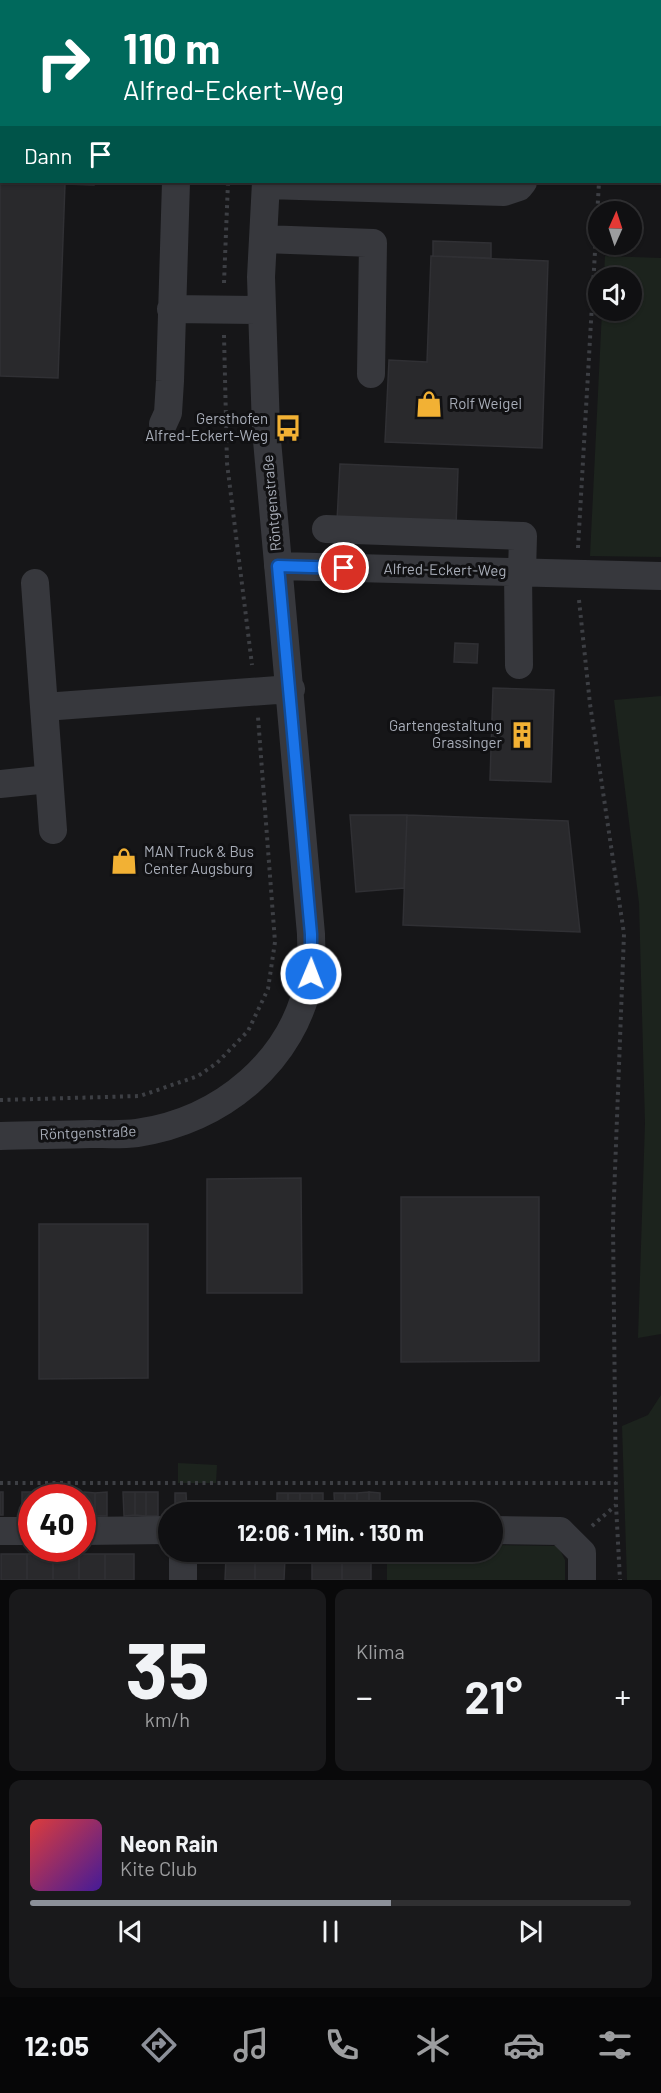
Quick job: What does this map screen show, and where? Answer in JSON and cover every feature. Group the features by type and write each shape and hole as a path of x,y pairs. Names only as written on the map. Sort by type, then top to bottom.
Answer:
{"street":[{"path":"163,424 168,413 160,381 171,309 177,183"},
{"path":"266,183 504,192 519,187 522,183"},
{"name":"Röntgenstraße","path":"0,1136 135,1134 172,1126 208,1112 239,1093 283,1044 303,999 311,974 311,934 291,689 266,429 262,310 266,183"},
{"path":"263,239 373,243 371,374"},
{"path":"171,309 262,310"},
{"path":"326,529 523,536 520,572 519,665"},
{"path":"410,569 411,532"},
{"name":"Alfred-Eckert-Weg","path":"278,566 661,576"},
{"path":"35,583 53,830"},
{"path":"44,707 291,689"},
{"path":"0,784 49,779"},
{"path":"96,1531 158,1530"},
{"path":"503,1530 560,1531 579,1559"},
{"path":"0,1531 18,1531"},
{"path":"183,1562 183,1580"}],"path":[{"path":"599,183 576,574 590,704 624,934 613,1224 616,1505 620,1580"},
{"path":"0,1483 616,1483"},
{"path":"579,1559 616,1505"}],"shaded area":[{"path":"605,256 661,258 661,557 590,556 602,321 642,321 642,267 604,267"},
{"path":"661,696 661,1334 638,1338 645,1123 639,903 614,700"},
{"path":"661,1395 661,1580 627,1580 622,1426 648,1415"},
{"path":"178,1463 217,1465 216,1483 178,1483"},
{"path":"503,1545 558,1546 565,1560 565,1580 387,1580 387,1562 503,1562"}],"building":[{"path":"0,183 94,183 94,185 65,184 58,378 0,376"},
{"path":"433,241 491,243 491,258 433,256"},
{"path":"431,256 548,261 542,448 385,442 389,360 427,362"},
{"path":"340,464 458,469 456,526 337,521"},
{"path":"455,643 478,644 477,663 454,662"},
{"name":"Gartengestaltung Grassinger","path":"493,688 554,690 551,782 490,780"},
{"path":"350,815 407,815 404,888 356,892"},
{"path":"407,815 568,821 580,932 403,925"},
{"path":"301,1178 302,1293 207,1293 207,1179"},
{"path":"401,1197 539,1197 539,1361 401,1362"},
{"path":"39,1224 148,1224 148,1378 39,1379"},
{"path":"0,1492 3,1492 3,1515 0,1515"},
{"path":"107,1492 107,1516 96,1516 96,1493"},
{"path":"123,1492 135,1492 135,1515 124,1516"},
{"path":"135,1492 146,1492 146,1516 135,1515"},
{"path":"146,1492 158,1492 158,1516 146,1516"},
{"path":"369,1492 369,1502 357,1502 357,1493"},
{"path":"369,1492 380,1493 380,1502 369,1502"},
{"path":"175,1493 186,1493 186,1502 175,1502"},
{"path":"277,1493 288,1493 288,1502 277,1502"},
{"path":"288,1493 300,1493 300,1502 288,1502"},
{"path":"300,1493 312,1493 312,1502 300,1502"},
{"path":"312,1493 323,1493 323,1502 312,1502"},
{"path":"334,1493 345,1493 345,1502 334,1502"},
{"path":"345,1493 357,1493 357,1502 345,1502"},
{"path":"1,1554 18,1554 18,1562 27,1562 27,1580 1,1580"},
{"path":"96,1554 105,1554 105,1580 79,1580 79,1562 96,1562"},
{"path":"105,1554 134,1554 134,1580 105,1580"},
{"path":"27,1562 53,1562 53,1580 27,1580"},
{"path":"53,1562 79,1562 79,1580 53,1580"},
{"path":"226,1562 255,1562 255,1580 225,1580"},
{"path":"255,1562 285,1562 284,1580 255,1580"},
{"path":"312,1562 342,1562 342,1580 312,1580"},
{"path":"342,1562 371,1562 371,1580 342,1580"}],"place":[{"name":"Rolf Weigel","path":"429,404"},
{"name":"Gersthofen Alfred-Eckert-Weg","path":"288,428"},
{"name":"Gartengestaltung Grassinger","path":"522,735"},
{"name":"MAN Truck & Bus Center Augsburg","path":"124,861"}],"route":[{"path":"311,974 311,934 291,689 278,566 344,568"}]}
